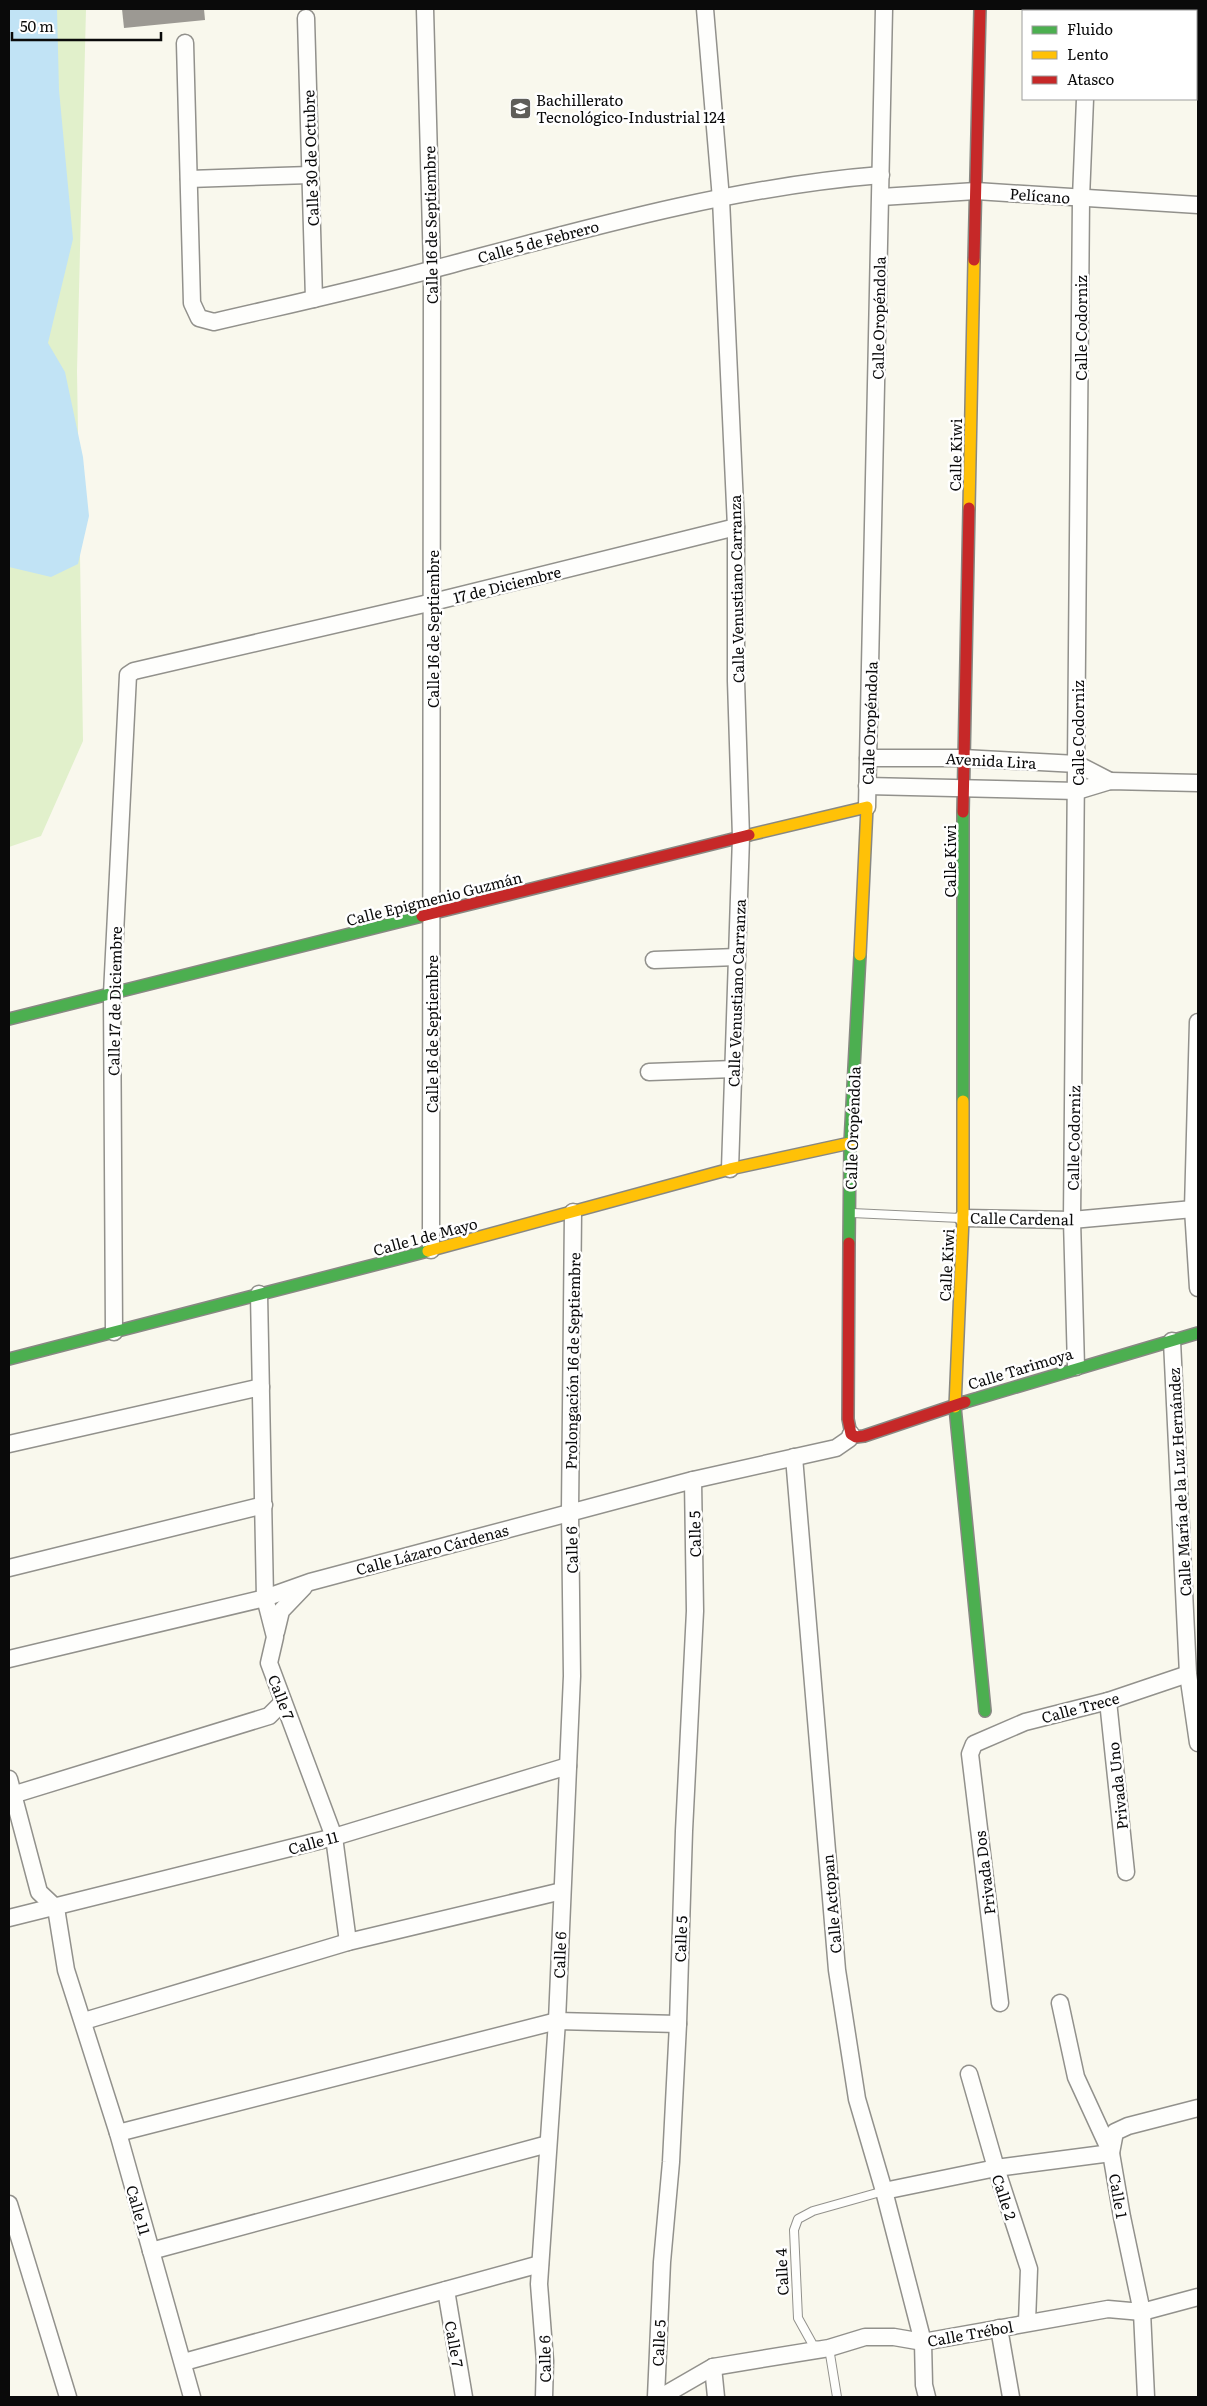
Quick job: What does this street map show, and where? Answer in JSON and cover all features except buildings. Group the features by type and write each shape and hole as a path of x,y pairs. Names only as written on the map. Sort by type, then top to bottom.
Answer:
{"street":[{"name":"Calle 16 de Septiembre","path":"425,9 432,270 431,1250"},
{"name":"Calle Venustiano Carranza","path":"705,9 721,198 736,527 736,681 740,837 730,1169"},
{"name":"Calle Oropéndola","path":"852,1435 848,1419 850,1143 867,807 884,9"},
{"name":"Calle Kiwi","path":"980,9 963,758 963,1218 955,1404 985,1711"},
{"name":"Calle 30 de Octubre","path":"306,18 314,299"},
{"path":"185,43 189,179 310,175"},
{"name":"Calle Codorniz","path":"1076,1367 1072,1220 1081,198 1085,100"},
{"name":"Calle 5 de Febrero","path":"189,179 192,303 199,318 214,322 432,270 584,228 786,185 881,175"},
{"name":"Pelícano","path":"881,197 976,191 1198,205"},
{"name":"17 de Diciembre","path":"131,672 433,602 736,527"},
{"name":"Calle 17 de Diciembre","path":"114,1332 112,994 127,678 131,672"},
{"name":"Avenida Lira","path":"868,758 963,758 1077,764 1110,781"},
{"name":"Avenida Lira","path":"867,786 964,790 1077,791 1110,781 1198,783"},
{"name":"Calle Epigmenio Guzmán","path":"9,1019 867,807"},
{"path":"654,960 737,957"},
{"path":"1198,1022 1193,1209 1198,1288"},
{"path":"649,1072 734,1069"},
{"name":"Calle 1 de Mayo","path":"9,1359 431,1250 730,1169 850,1143"},
{"name":"Calle Cardenal","path":"963,1218 1072,1220 1193,1209"},
{"name":"Prolongación 16 de Septiembre","path":"570,1511 573,1212"},
{"name":"Calle 7","path":"259,1294 265,1598 275,1637 269,1662 334,1837 348,1942"},
{"name":"Calle Tarimoya","path":"852,1435 864,1436 955,1404 1076,1367 1198,1333"},
{"name":"Calle María de la Luz Hernández","path":"1172,1341 1188,1674 1198,1743"},
{"path":"9,1444 261,1387"},
{"name":"Calle Lázaro Cárdenas","path":"9,1659 265,1598 310,1582 570,1511 693,1480 836,1448 850,1439 852,1435"},
{"name":"Calle Actopan","path":"794,1457 837,1970 857,2099 884,2191 923,2342 924,2385 927,2397"},
{"name":"Calle 5","path":"656,2397 662,2262 671,2162 678,2024 684,1831 695,1611 693,1480"},
{"path":"9,1568 264,1504"},
{"name":"Calle 6","path":"544,2397 544,2360 539,2284 557,2021 572,1676 570,1511"},
{"path":"275,1637 280,1611 290,1599 310,1582"},
{"name":"Calle Trece","path":"974,1744 1025,1722 1108,1701 1188,1674"},
{"name":"Privada Uno","path":"1108,1701 1126,1872"},
{"path":"34,1912 39,1892 10,1790 269,1716 283,1702"},
{"name":"Privada Dos","path":"974,1744 970,1754 1000,2003"},
{"name":"Calle 11","path":"9,1918 56,1908 334,1837 568,1766"},
{"path":"39,1892 56,1908"},
{"path":"84,2021 348,1942 562,1892"},
{"name":"Calle 11","path":"56,1908 66,1970 84,2021 118,2133 184,2362 192,2397"},
{"name":"Calle 1","path":"1060,2003 1076,2077 1111,2153 1142,2312 1146,2397"},
{"path":"118,2133 557,2021 678,2024"},
{"name":"Calle 2","path":"969,2074 996,2168 1029,2269 1027,2322"},
{"path":"884,2191 996,2168 1111,2153 1115,2132 1128,2126 1198,2108"},
{"path":"151,2252 548,2144"},
{"path":"9,2204 68,2397"},
{"path":"184,2362 540,2264"},
{"name":"Calle 7","path":"446,2290 464,2397"},
{"name":"Calle Trébol","path":"661,2397 713,2367 829,2348 865,2336 894,2337 923,2342 1108,2309 1142,2312 1198,2297"},
{"path":"999,2328 1011,2397"},
{"path":"713,2367 716,2397"}],"lane":[{"name":"Calle Cardenal","path":"850,1212 963,1218"},
{"name":"Calle 4","path":"829,2348 813,2345 798,2318 794,2230 798,2219 813,2211 884,2191"},
{"path":"829,2348 837,2397"}],"green space":[{"path":"9,9 86,9 77,371 83,741 41,836 9,847"}],"water":[{"path":"9,9 57,9 59,90 73,239 48,343 65,372 83,457 89,516 78,564 51,577 9,567"}],"traffic: fast":[{"path":"963,812 963,1101"},
{"path":"9,1019 422,916"},
{"path":"849,1243 850,1143 860,955"},
{"path":"9,1359 428,1251"},
{"path":"965,1402 1198,1333"},
{"path":"955,1407 985,1711"}],"traffic: slow":[{"path":"969,508 974,260"},
{"path":"749,835 867,807 860,955"},
{"path":"955,1407 963,1218 963,1101"},
{"path":"428,1251 730,1169 850,1143"}],"traffic: jam":[{"path":"974,260 980,9"},
{"path":"963,812 969,508"},
{"path":"422,916 749,835"},
{"path":"849,1243 848,1419 851,1434 856,1437 864,1436 965,1402"}],"place":[{"name":"Bachillerato Tecnológico-Industrial 124","path":"520,108"}]}
